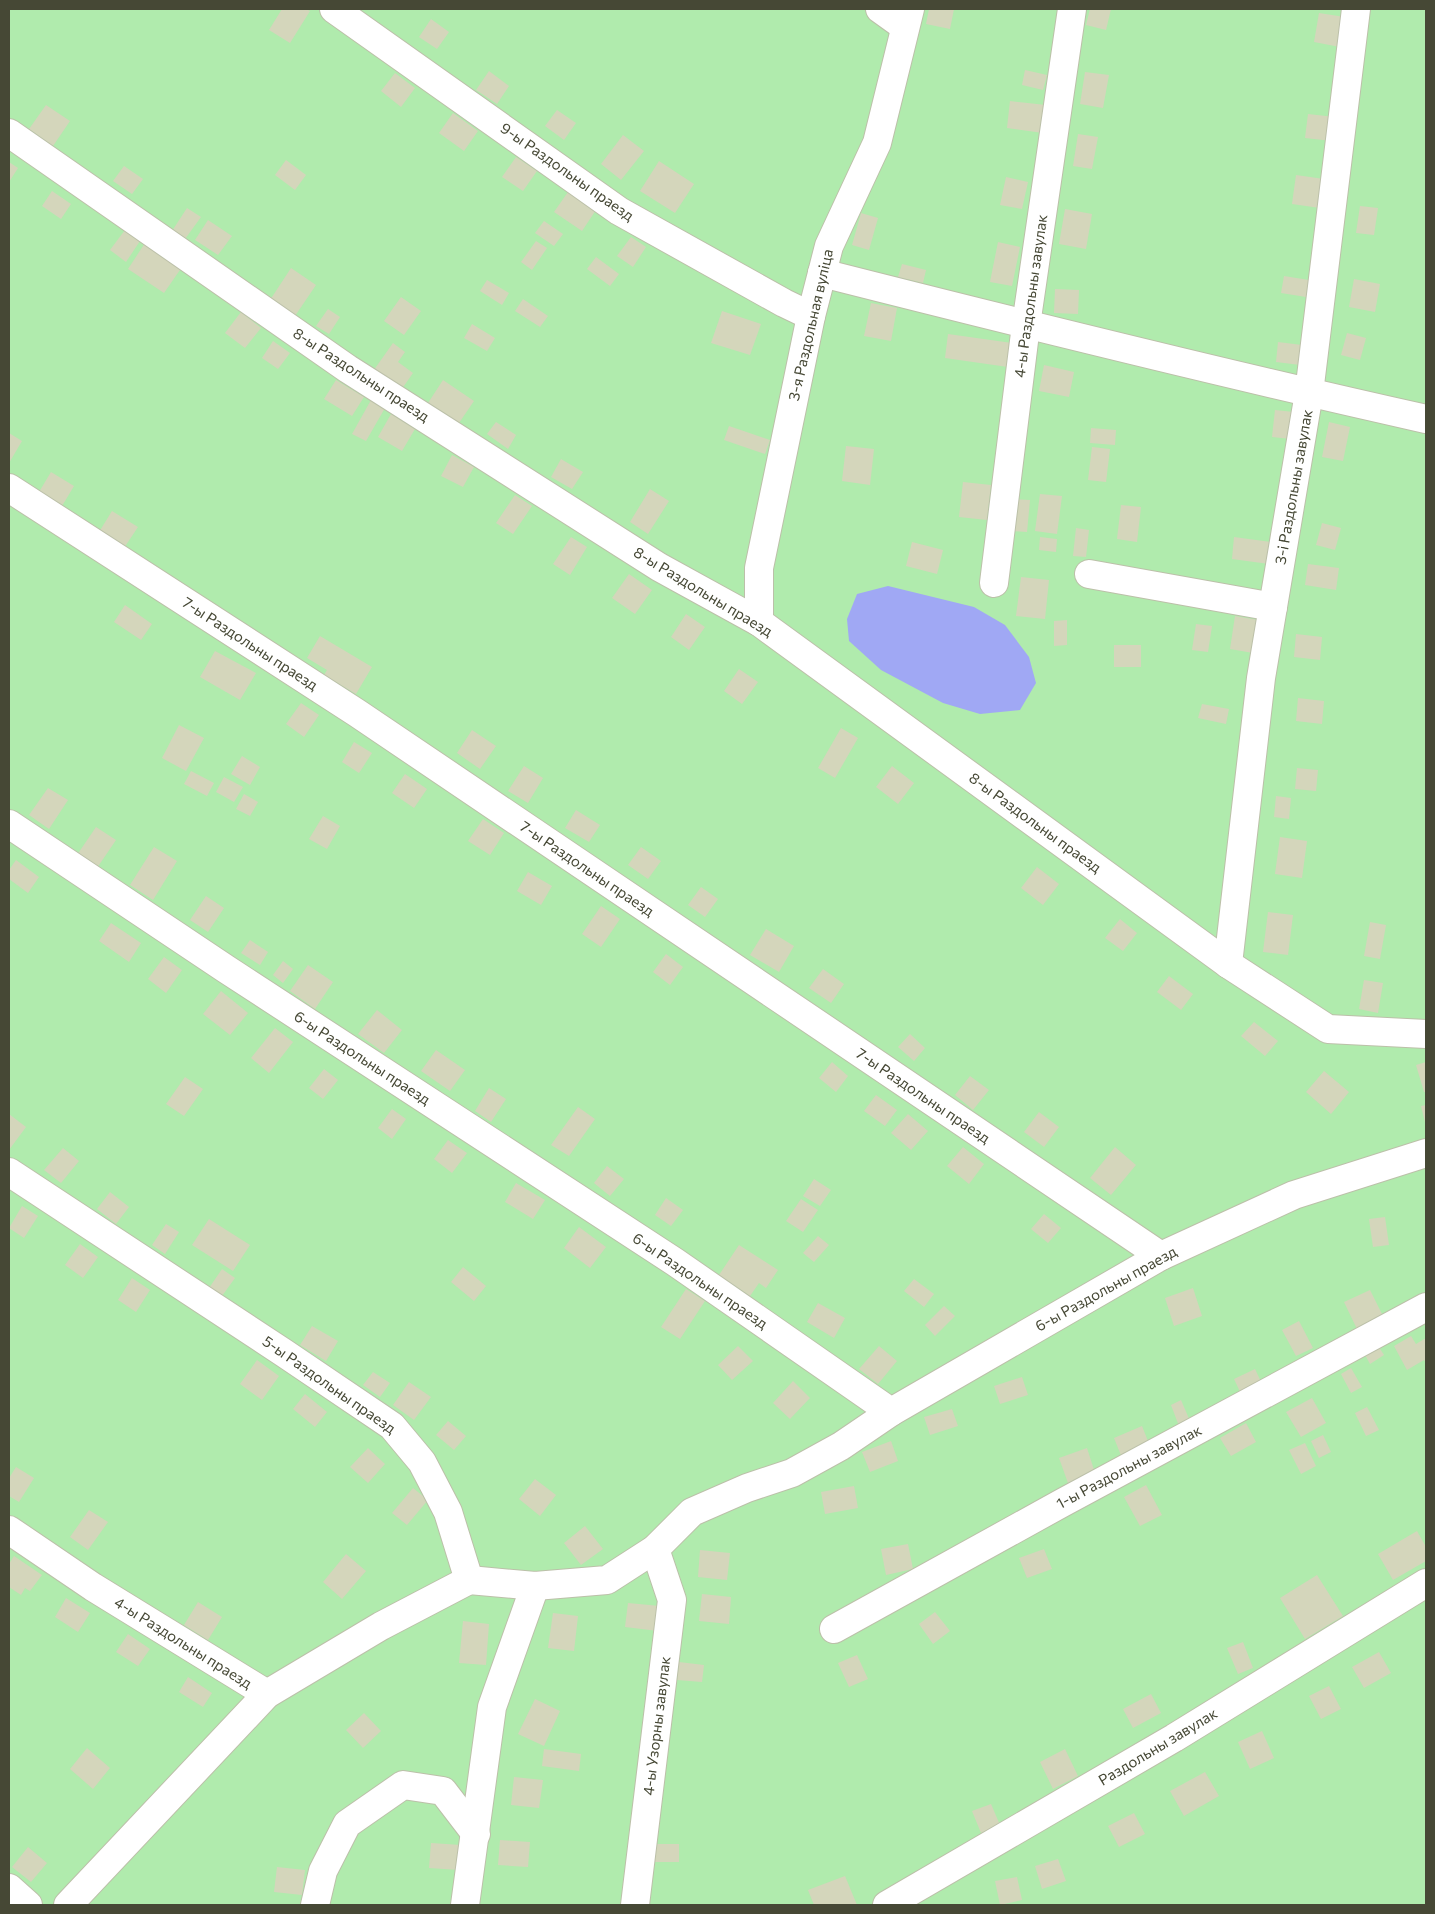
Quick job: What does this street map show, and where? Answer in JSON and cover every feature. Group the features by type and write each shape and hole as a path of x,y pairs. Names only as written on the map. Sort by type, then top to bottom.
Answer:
{"lane":[{"name":"9-ы Раздольны праезд","path":"334,9 619,211 784,303 811,316"},
{"path":"880,9 908,18"},
{"name":"4-ы Раздольны завулак","path":"994,583 1026,325 1072,9"},
{"name":"3-і Раздольны завулак","path":"1228,964 1261,678 1310,393 1356,9"},
{"name":"3-я Раздольная вуліца","path":"759,622 758,568 811,316 829,246 877,143 908,18"},
{"name":"8-ы Раздольны праезд","path":"9,133 348,369 659,567 759,622 1228,964 1328,1030 1426,1034"},
{"path":"822,273 1026,325 1426,419"},
{"name":"7-ы Раздольны праезд","path":"9,488 357,713 1161,1256"},
{"path":"1089,574 1273,607"},
{"name":"6-ы Раздольны праезд","path":"9,824 243,980 675,1262 891,1412 1161,1256 1294,1194 1426,1153"},
{"name":"5-ы Раздольны праезд","path":"9,1172 392,1426 422,1462 448,1512 469,1580"},
{"name":"1-ы Раздольны завулак","path":"834,1629 1062,1503 1426,1308"},
{"path":"267,1694 382,1626 469,1580 535,1586 607,1580 655,1549 692,1512 747,1488 792,1473 842,1446 891,1412"},
{"name":"4-ы Раздольны праезд","path":"9,1530 93,1587 267,1694 68,1905"},
{"name":"4-ы Узорны завулак","path":"635,1905 672,1600 655,1549"},
{"name":"Раздольны завулак","path":"887,1905 1174,1738 1426,1583"},
{"path":"465,1905 492,1707 535,1586"},
{"path":"315,1905 323,1872 347,1824 403,1785 443,1792 476,1834"},
{"path":"9,1888 28,1905"}],"green space":[{"path":"9,9 1426,9 1426,1905 9,1905"}],"water":[{"path":"888,586 974,607 1005,625 1029,657 1036,683 1020,710 980,714 943,703 881,670 849,641 847,619 857,594"}],"building":[{"path":"282,9 306,9 310,11 290,43 269,30"},
{"path":"929,9 954,9 950,29 926,24"},
{"path":"1090,9 1111,9 1106,30 1086,25"},
{"path":"1319,13 1351,18 1345,48 1314,42"},
{"path":"431,19 449,32 437,49 419,37"},
{"path":"1025,70 1047,75 1043,90 1022,85"},
{"path":"489,71 509,86 497,104 476,90"},
{"path":"1085,72 1109,75 1103,108 1080,104"},
{"path":"395,73 415,88 401,107 381,91"},
{"path":"1010,101 1046,105 1043,133 1007,128"},
{"path":"46,105 70,121 53,146 29,129"},
{"path":"557,110 576,123 564,140 545,126"},
{"path":"453,113 478,131 464,151 439,133"},
{"path":"1308,114 1335,117 1332,141 1305,138"},
{"path":"1078,134 1098,137 1092,169 1073,166"},
{"path":"623,135 644,151 621,180 601,164"},
{"path":"516,157 537,171 523,191 502,177"},
{"path":"286,160 306,175 295,190 275,175"},
{"path":"659,161 694,184 675,213 640,191"},
{"path":"9,162 18,168 9,182"},
{"path":"124,166 143,179 132,194 113,181"},
{"path":"1296,175 1324,179 1320,208 1292,204"},
{"path":"1006,177 1028,182 1022,209 1000,205"},
{"path":"52,191 71,204 61,219 42,206"},
{"path":"568,192 596,210 582,231 554,212"},
{"path":"1360,206 1378,208 1374,235 1356,233"},
{"path":"187,208 201,217 185,239 172,231"},
{"path":"1065,209 1092,214 1086,249 1059,244"},
{"path":"861,213 878,218 869,250 852,245"},
{"path":"208,220 232,236 218,255 195,240"},
{"path":"544,221 563,234 554,246 535,233"},
{"path":"125,230 140,241 126,262 110,250"},
{"path":"631,237 646,247 633,267 617,256"},
{"path":"536,241 547,248 532,270 521,262"},
{"path":"998,242 1020,247 1012,286 990,282"},
{"path":"145,243 182,267 164,293 128,269"},
{"path":"596,257 619,274 610,286 587,269"},
{"path":"902,264 926,270 923,283 898,277"},
{"path":"291,268 316,285 295,316 270,300"},
{"path":"1284,276 1309,280 1306,297 1281,293"},
{"path":"1354,279 1380,284 1375,312 1349,307"},
{"path":"487,280 509,293 502,305 480,291"},
{"path":"1055,289 1079,290 1078,314 1054,313"},
{"path":"401,297 421,311 404,335 384,321"},
{"path":"523,299 548,316 540,327 515,311"},
{"path":"871,303 897,308 891,341 864,336"},
{"path":"328,309 340,317 329,334 316,326"},
{"path":"722,311 761,324 750,355 711,343"},
{"path":"241,312 261,328 245,348 225,333"},
{"path":"472,324 495,338 487,351 464,338"},
{"path":"1347,333 1366,338 1360,360 1341,355"},
{"path":"948,334 1012,343 1008,367 945,358"},
{"path":"273,341 290,353 278,369 262,358"},
{"path":"1278,342 1302,345 1300,365 1276,362"},
{"path":"393,343 405,352 398,362 413,373 399,393 371,374"},
{"path":"1044,365 1074,372 1069,397 1039,391"},
{"path":"336,380 364,397 352,416 324,399"},
{"path":"443,380 474,401 459,423 428,403"},
{"path":"371,400 385,408 366,441 352,434"},
{"path":"1275,410 1294,412 1291,439 1272,437"},
{"path":"391,414 415,429 402,451 378,437"},
{"path":"496,422 516,435 508,449 487,434"},
{"path":"1329,422 1350,427 1343,461 1322,457"},
{"path":"729,426 770,440 765,454 724,440"},
{"path":"1091,428 1116,430 1115,445 1090,443"},
{"path":"9,433 22,441 9,463"},
{"path":"846,446 874,449 870,485 842,481"},
{"path":"1092,447 1110,449 1106,482 1088,480"},
{"path":"452,455 474,467 463,487 441,476"},
{"path":"561,459 583,472 572,489 551,477"},
{"path":"51,472 74,486 62,506 39,492"},
{"path":"963,482 991,485 987,520 959,517"},
{"path":"650,489 669,501 648,534 630,522"},
{"path":"1040,494 1062,496 1057,534 1035,531"},
{"path":"515,495 532,506 513,534 496,523"},
{"path":"1012,499 1030,500 1027,532 1010,531"},
{"path":"1121,505 1141,507 1137,542 1117,539"},
{"path":"112,511 138,527 124,548 99,532"},
{"path":"1322,523 1341,528 1335,550 1316,545"},
{"path":"1076,528 1089,530 1086,557 1073,556"},
{"path":"571,537 587,547 570,575 553,564"},
{"path":"1040,537 1057,539 1056,552 1039,550"},
{"path":"1234,537 1271,542 1269,564 1232,559"},
{"path":"912,542 943,550 937,574 906,566"},
{"path":"1308,564 1339,568 1336,590 1305,585"},
{"path":"629,574 652,590 635,614 612,598"},
{"path":"1021,577 1049,580 1045,619 1016,616"},
{"path":"125,605 152,624 141,640 114,622"},
{"path":"686,614 705,627 689,650 671,637"},
{"path":"1235,616 1258,620 1253,653 1230,649"},
{"path":"1067,620 1067,645 1054,646 1054,621"},
{"path":"1196,624 1212,626 1208,652 1192,650"},
{"path":"1296,634 1322,637 1320,660 1294,657"},
{"path":"320,636 372,667 356,694 324,675 327,670 307,658"},
{"path":"1114,645 1141,645 1141,667 1114,667"},
{"path":"215,651 256,673 240,700 200,677"},
{"path":"739,669 758,682 742,704 724,691"},
{"path":"1298,698 1324,701 1322,724 1296,721"},
{"path":"301,703 319,715 304,737 286,724"},
{"path":"1202,704 1229,709 1226,724 1198,718"},
{"path":"179,725 204,738 186,771 162,758"},
{"path":"841,728 858,738 835,778 818,768"},
{"path":"472,730 496,746 480,769 457,753"},
{"path":"354,742 372,753 359,773 342,762"},
{"path":"242,756 260,767 250,785 231,774"},
{"path":"524,766 543,778 528,803 508,791"},
{"path":"892,766 914,783 898,804 876,787"},
{"path":"1297,768 1318,770 1316,791 1295,789"},
{"path":"191,771 214,783 207,796 184,784"},
{"path":"405,774 427,789 414,808 392,793"},
{"path":"224,777 243,787 234,802 216,792"},
{"path":"48,788 68,800 49,829 29,815"},
{"path":"244,794 258,802 250,816 236,809"},
{"path":"1276,796 1291,798 1289,819 1274,817"},
{"path":"576,810 600,825 589,842 565,828"},
{"path":"323,816 340,826 327,849 309,839"},
{"path":"483,819 504,833 490,855 468,841"},
{"path":"96,827 116,840 97,868 77,855"},
{"path":"1280,837 1307,841 1302,878 1275,874"},
{"path":"154,847 177,861 153,900 130,885"},
{"path":"641,847 661,861 648,879 628,865"},
{"path":"16,860 39,877 28,893 9,879 9,870"},
{"path":"1037,867 1059,884 1043,905 1021,888"},
{"path":"528,872 552,886 541,905 517,891"},
{"path":"701,887 718,899 705,917 688,905"},
{"path":"206,896 224,908 208,932 190,920"},
{"path":"601,906 620,919 601,947 582,934"},
{"path":"1268,912 1293,915 1288,955 1263,952"},
{"path":"1120,919 1137,933 1123,951 1105,938"},
{"path":"1370,922 1386,925 1380,959 1364,956"},
{"path":"111,923 141,943 129,962 99,941"},
{"path":"766,929 794,946 779,972 750,955"},
{"path":"250,940 268,952 260,965 241,953"},
{"path":"666,954 683,967 670,985 653,972"},
{"path":"164,957 182,970 166,993 148,979"},
{"path":"283,961 293,969 283,983 273,975"},
{"path":"308,965 333,982 315,1009 290,991"},
{"path":"823,969 844,984 831,1003 809,988"},
{"path":"1169,976 1193,994 1181,1010 1157,992"},
{"path":"1364,980 1383,983 1378,1013 1359,1009"},
{"path":"221,991 248,1013 230,1035 203,1014"},
{"path":"377,1010 402,1030 384,1053 358,1034"},
{"path":"1254,1022 1278,1041 1265,1056 1241,1036"},
{"path":"275,1028 293,1042 269,1073 251,1058"},
{"path":"910,1034 925,1048 914,1061 898,1047"},
{"path":"436,1050 465,1070 450,1091 421,1071"},
{"path":"832,1062 848,1076 836,1092 819,1078"},
{"path":"1426,1062 1426,1092 1424,1092 1416,1065"},
{"path":"324,1069 338,1080 323,1099 309,1088"},
{"path":"1324,1071 1349,1092 1331,1114 1306,1092"},
{"path":"970,1076 989,1090 973,1110 955,1095"},
{"path":"185,1077 203,1089 184,1116 166,1104"},
{"path":"489,1088 506,1099 491,1122 475,1111"},
{"path":"876,1095 897,1110 885,1126 864,1111"},
{"path":"1426,1105 1426,1126 1421,1106"},
{"path":"578,1107 595,1119 569,1156 551,1145"},
{"path":"392,1109 406,1119 392,1139 378,1128"},
{"path":"1039,1112 1059,1127 1044,1147 1024,1132"},
{"path":"9,1114 26,1127 9,1150"},
{"path":"908,1114 928,1131 911,1150 891,1133"},
{"path":"448,1140 467,1153 452,1173 434,1159"},
{"path":"963,1147 984,1164 969,1184 947,1166"},
{"path":"1115,1147 1136,1165 1111,1195 1090,1178"},
{"path":"63,1148 79,1161 61,1183 44,1170"},
{"path":"607,1166 624,1179 610,1196 594,1183"},
{"path":"814,1179 831,1190 820,1206 803,1196"},
{"path":"516,1183 545,1200 533,1219 505,1202"},
{"path":"110,1192 129,1207 116,1224 97,1209"},
{"path":"666,1198 683,1210 671,1226 655,1215"},
{"path":"801,1199 818,1210 803,1232 786,1221"},
{"path":"22,1206 38,1216 24,1238 9,1228"},
{"path":"1044,1214 1061,1228 1048,1243 1031,1229"},
{"path":"1385,1217 1389,1245 1373,1247 1369,1219"},
{"path":"209,1219 250,1245 233,1271 192,1245"},
{"path":"166,1224 179,1232 165,1254 152,1245"},
{"path":"579,1227 606,1247 590,1268 564,1248"},
{"path":"818,1236 829,1245 814,1262 803,1253"},
{"path":"80,1244 98,1257 83,1278 65,1265"},
{"path":"739,1245 778,1270 766,1288 759,1283 750,1296 719,1275"},
{"path":"463,1267 486,1286 474,1301 451,1282"},
{"path":"222,1269 235,1278 222,1296 209,1288"},
{"path":"132,1278 150,1290 136,1312 118,1300"},
{"path":"914,1279 934,1294 924,1307 904,1291"},
{"path":"1193,1288 1202,1316 1174,1326 1165,1298"},
{"path":"686,1289 705,1301 680,1339 661,1327"},
{"path":"1370,1290 1383,1316 1357,1329 1344,1302"},
{"path":"818,1303 845,1318 834,1338 807,1322"},
{"path":"944,1306 955,1316 935,1336 925,1325"},
{"path":"1299,1321 1313,1348 1296,1356 1282,1330"},
{"path":"312,1326 338,1341 326,1361 300,1345"},
{"path":"1411,1336 1416,1344 1426,1338 1426,1363 1424,1360 1407,1370 1394,1346"},
{"path":"1377,1344 1384,1355 1370,1364 1364,1353"},
{"path":"738,1346 753,1361 732,1380 718,1365"},
{"path":"879,1346 897,1361 878,1384 859,1369"},
{"path":"257,1360 279,1376 262,1400 240,1384"},
{"path":"1351,1368 1362,1387 1351,1393 1341,1374"},
{"path":"1255,1369 1264,1388 1243,1398 1234,1379"},
{"path":"373,1372 390,1383 380,1397 363,1385"},
{"path":"1022,1377 1028,1395 1000,1404 994,1386"},
{"path":"793,1381 810,1398 790,1419 773,1403"},
{"path":"409,1382 431,1397 414,1420 393,1405"},
{"path":"305,1394 327,1412 315,1427 293,1409"},
{"path":"1312,1398 1326,1423 1301,1437 1286,1412"},
{"path":"1181,1400 1190,1421 1179,1426 1171,1405"},
{"path":"1367,1407 1379,1430 1366,1436 1355,1413"},
{"path":"952,1409 958,1426 930,1435 924,1417"},
{"path":"448,1421 466,1436 454,1450 436,1435"},
{"path":"1246,1423 1256,1442 1231,1456 1220,1438"},
{"path":"1142,1426 1150,1446 1122,1458 1114,1438"},
{"path":"1323,1435 1331,1452 1319,1458 1311,1441"},
{"path":"891,1441 898,1461 870,1472 862,1452"},
{"path":"1305,1443 1316,1466 1301,1474 1289,1450"},
{"path":"368,1448 385,1464 368,1483 350,1467"},
{"path":"1087,1448 1095,1473 1068,1483 1059,1458"},
{"path":"16,1467 34,1478 19,1502 9,1496 9,1478"},
{"path":"535,1479 556,1495 540,1516 519,1499"},
{"path":"1146,1485 1162,1515 1140,1526 1124,1497"},
{"path":"854,1486 858,1508 825,1514 821,1492"},
{"path":"413,1488 428,1500 407,1525 392,1513"},
{"path":"89,1510 108,1522 88,1550 70,1537"},
{"path":"585,1526 603,1549 581,1565 564,1543"},
{"path":"1417,1531 1426,1547 1426,1561 1393,1580 1378,1554"},
{"path":"908,1544 913,1569 886,1575 881,1549"},
{"path":"1044,1549 1052,1569 1027,1578 1019,1558"},
{"path":"700,1550 730,1553 727,1580 698,1577"},
{"path":"346,1554 366,1571 342,1599 323,1582"},
{"path":"14,1556 42,1575 30,1591 25,1588 21,1595 9,1587 9,1564"},
{"path":"1317,1575 1343,1616 1305,1639 1280,1598"},
{"path":"702,1594 731,1597 729,1624 699,1621"},
{"path":"66,1598 90,1613 78,1632 55,1617"},
{"path":"198,1602 222,1617 208,1640 184,1625"},
{"path":"628,1603 660,1606 658,1631 625,1627"},
{"path":"935,1612 950,1631 933,1644 919,1624"},
{"path":"553,1613 578,1616 574,1651 548,1648"},
{"path":"463,1621 489,1624 486,1665 459,1663"},
{"path":"128,1634 150,1649 138,1666 116,1652"},
{"path":"1243,1642 1253,1668 1238,1674 1227,1648"},
{"path":"1379,1652 1391,1673 1364,1688 1352,1667"},
{"path":"857,1655 868,1679 849,1687 838,1663"},
{"path":"679,1662 704,1665 702,1682 677,1680"},
{"path":"188,1677 212,1693 203,1707 179,1692"},
{"path":"1329,1686 1341,1709 1321,1719 1309,1696"},
{"path":"1151,1694 1161,1713 1133,1728 1123,1709"},
{"path":"535,1699 560,1711 544,1746 518,1734"},
{"path":"364,1713 381,1731 363,1748 346,1730"},
{"path":"1262,1731 1274,1758 1250,1769 1238,1742"},
{"path":"87,1748 110,1768 93,1789 70,1769"},
{"path":"544,1749 581,1754 579,1771 542,1766"},
{"path":"1065,1749 1078,1776 1053,1789 1040,1762"},
{"path":"1205,1772 1219,1796 1184,1816 1170,1791"},
{"path":"514,1777 543,1780 539,1808 511,1805"},
{"path":"991,1804 1000,1825 981,1833 972,1811"},
{"path":"1134,1813 1145,1834 1119,1847 1108,1826"},
{"path":"500,1840 530,1842 528,1867 498,1865"},
{"path":"431,1843 461,1845 459,1870 429,1868"},
{"path":"655,1844 679,1844 679,1862 654,1862"},
{"path":"28,1847 47,1863 31,1882 12,1867"},
{"path":"1058,1859 1066,1881 1042,1889 1035,1866"},
{"path":"277,1867 305,1870 302,1895 274,1892"},
{"path":"845,1876 857,1905 814,1905 808,1890"},
{"path":"1017,1877 1022,1900 1000,1905 995,1881"}]}
